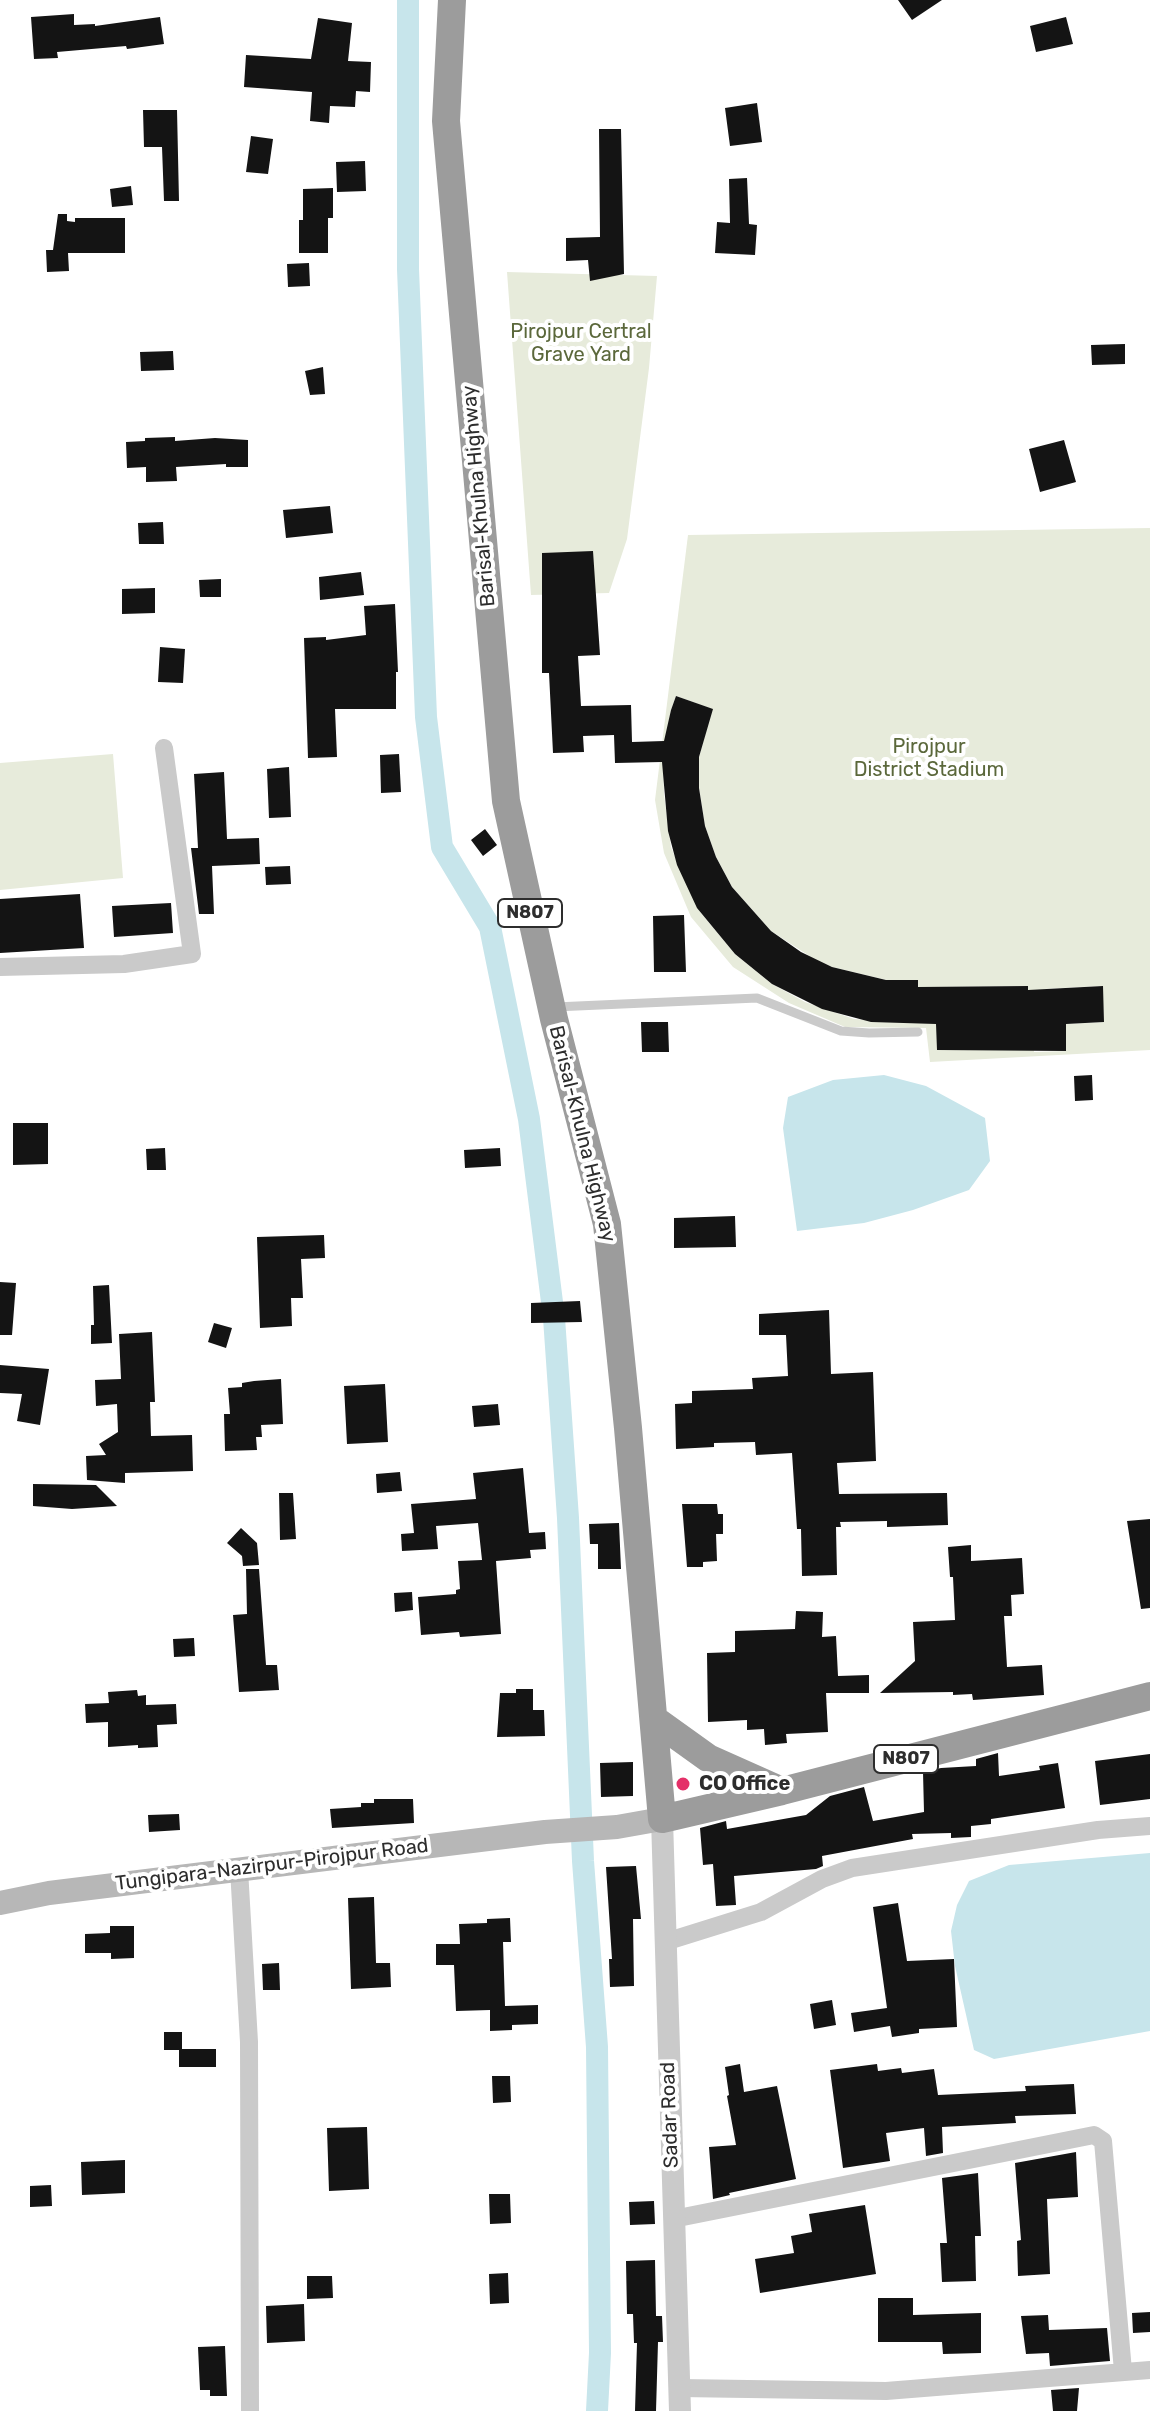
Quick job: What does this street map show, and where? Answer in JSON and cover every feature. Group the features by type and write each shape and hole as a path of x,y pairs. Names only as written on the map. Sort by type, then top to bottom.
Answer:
{"highway":[{"name":"Barisal-Khulna Highway","path":"452,0 446,121 506,801 551,1008 607,1224 662,1819"},
{"name":"N807","path":"662,1819 1150,1696"},
{"path":"655,1720 708,1758 782,1791"}],"main road":[{"name":"Tungipara-Nazirpur-Pirojpur Road","path":"0,1903 49,1893 545,1832 617,1827 662,1819"}],"street":[{"path":"0,967 124,964 192,954 164,748"},
{"name":"Sadar Road","path":"662,1819 680,2411"},
{"path":"665,1942 761,1912 822,1879 852,1868 1098,1830 1150,1826"},
{"path":"239,1869 249,2042 250,2411"},
{"path":"673,2219 1094,2135 1103,2141 1123,2371"},
{"path":"679,2388 886,2391 1150,2370"}],"lane":[{"path":"551,1008 757,998 841,1031 918,1032"}],"green space":[{"name":"Pirojpur Certral Grave Yard","path":"507,272 657,276 649,368 627,539 609,593 531,595"},
{"name":"Pirojpur District Stadium","path":"1150,528 1150,1050 930,1062 926,1028 845,1027 789,1003 733,967 691,917 664,853 655,800 688,535","holes":["676,696 712,709 699,757 699,788 705,826 716,857 732,887 771,931 817,961 886,980 918,981 919,1023 854,1019 805,1002 772,984 735,954 701,913 671,847 664,794 663,754","1028,986 1028,1049 937,1050 937,987","1102,986 1104,1022 1046,1025 1044,989","1034,1031 1066,1031 1066,1051 1034,1052"]},
{"path":"113,754 123,878 0,890 0,763"}],"water":[{"path":"884,1075 926,1086 985,1118 990,1161 969,1190 864,1223 797,1231 783,1128 788,1097 833,1080"},
{"path":"1150,1853 1150,2031 994,2059 974,2050 955,1966 951,1931 957,1905 969,1881 1009,1865"}],"building":[{"path":"898,0 942,0 912,20"},
{"path":"74,14 74,25 95,26 160,17 164,44 57,52 58,58 34,59 31,17"},
{"path":"1066,17 1073,44 1036,52 1030,26"},
{"path":"318,18 352,23 348,61 371,62 370,92 356,91 355,107 330,106 329,123 310,121 312,92 244,87 246,55 311,59"},
{"path":"757,103 762,142 730,146 725,108"},
{"path":"143,110 177,110 179,201 164,201 162,147 144,147"},
{"path":"599,129 621,129 624,274 590,281 588,260 566,261 566,238 600,237"},
{"path":"251,136 273,139 268,174 246,172"},
{"path":"365,161 366,191 337,192 336,162"},
{"path":"747,178 749,224 757,225 755,255 715,253 717,222 730,223 729,179"},
{"path":"131,186 133,205 112,207 110,189"},
{"path":"333,188 333,218 328,218 328,253 299,253 303,189"},
{"path":"58,214 67,214 67,221 75,222 75,218 125,218 125,253 68,253 69,271 47,272 46,250 53,250"},
{"path":"309,263 310,286 288,287 287,264"},
{"path":"1125,344 1125,364 1092,365 1091,345"},
{"path":"173,351 174,370 141,371 140,352"},
{"path":"323,367 325,394 310,395 305,371"},
{"path":"175,437 175,441 215,438 248,440 248,467 226,467 226,464 176,467 177,481 146,482 146,467 127,468 126,442"},
{"path":"1064,440 1076,482 1040,492 1029,449"},
{"path":"330,506 333,533 286,538 283,510"},
{"path":"163,522 164,544 139,544 138,523"},
{"path":"593,551 600,655 578,656 581,706 631,705 632,742 664,741 676,696 713,709 699,757 699,788 705,826 716,857 732,887 771,931 801,952 832,967 886,980 918,980 918,987 1028,986 1028,990 1103,986 1104,1022 1066,1024 1066,1051 937,1050 936,1024 871,1022 822,1009 772,984 735,954 697,908 677,865 668,831 662,762 615,763 614,735 583,736 584,752 553,753 549,673 542,673 542,553"},
{"path":"361,572 364,595 320,600 319,577"},
{"path":"221,579 221,597 200,597 199,580"},
{"path":"155,588 155,613 122,614 122,589"},
{"path":"395,604 396,709 335,709 337,757 308,758 304,638 326,637 326,640 366,635 364,606"},
{"path":"160,647 185,649 183,683 158,682"},
{"path":"399,754 401,792 381,793 380,755"},
{"path":"289,767 291,817 269,818 267,769"},
{"path":"224,772 227,839 259,838 260,864 212,866 214,914 199,914 191,848 198,848 194,774"},
{"path":"485,829 497,845 483,856 471,840"},
{"path":"290,866 291,884 266,885 265,867"},
{"path":"80,894 84,948 0,953 0,899"},
{"path":"171,903 173,933 114,937 112,906"},
{"path":"684,915 686,972 654,972 653,916"},
{"path":"641,1022 668,1022 669,1052 642,1052"},
{"path":"1092,1075 1093,1100 1075,1101 1074,1076"},
{"path":"13,1123 48,1123 48,1164 13,1165"},
{"path":"165,1148 166,1170 147,1170 146,1149"},
{"path":"500,1148 501,1166 465,1168 464,1150"},
{"path":"735,1216 736,1247 674,1248 674,1218"},
{"path":"324,1235 325,1258 301,1259 303,1298 291,1298 292,1326 260,1328 257,1237"},
{"path":"0,1282 16,1283 12,1335 0,1335"},
{"path":"109,1285 112,1343 91,1344 93,1286"},
{"path":"580,1301 582,1322 531,1323 531,1303"},
{"path":"829,1310 831,1374 873,1372 876,1461 837,1463 839,1494 947,1493 948,1525 887,1527 887,1521 840,1522 841,1527 836,1527 837,1575 802,1576 801,1529 797,1529 792,1453 756,1455 755,1442 714,1443 714,1447 676,1449 675,1404 692,1403 692,1391 753,1389 752,1378 788,1376 786,1335 759,1335 759,1314"},
{"path":"214,1323 232,1328 226,1348 208,1342"},
{"path":"152,1332 155,1402 150,1402 151,1436 192,1435 193,1471 125,1473 125,1483 87,1480 86,1456 106,1455 99,1444 118,1432 117,1404 96,1406 95,1380 121,1379 119,1334"},
{"path":"0,1365 49,1369 40,1425 17,1421 22,1394 0,1393"},
{"path":"281,1379 283,1424 261,1425 262,1437 256,1437 257,1450 225,1451 224,1414 230,1414 228,1388 242,1387 242,1383"},
{"path":"385,1384 388,1442 347,1444 344,1386"},
{"path":"498,1404 500,1425 474,1427 472,1406"},
{"path":"523,1468 529,1533 545,1532 546,1549 530,1550 531,1558 496,1561 501,1634 460,1637 459,1632 421,1635 418,1597 456,1594 456,1590 460,1589 458,1561 482,1560 478,1523 436,1526 438,1549 402,1551 401,1534 414,1533 411,1504 476,1499 473,1473"},
{"path":"400,1472 402,1491 377,1493 376,1474"},
{"path":"33,1484 96,1485 117,1506 72,1509 33,1506"},
{"path":"279,1493 293,1493 296,1539 280,1540"},
{"path":"682,1504 717,1504 718,1514 723,1514 723,1534 716,1534 717,1561 703,1562 703,1567 687,1567"},
{"path":"1150,1519 1150,1608 1141,1609 1127,1521"},
{"path":"619,1523 621,1569 598,1569 598,1544 590,1544 589,1524"},
{"path":"241,1528 257,1543 259,1565 243,1566 242,1556 227,1543"},
{"path":"971,1545 971,1561 1022,1558 1024,1594 1011,1595 1012,1616 1004,1616 1007,1667 1042,1665 1044,1695 973,1700 972,1694 953,1695 953,1692 880,1693 915,1661 913,1622 955,1620 948,1547"},
{"path":"246,1569 259,1569 266,1665 277,1665 279,1690 239,1692 233,1615 247,1614"},
{"path":"412,1592 413,1610 395,1612 394,1593"},
{"path":"796,1611 823,1612 822,1637 836,1636 838,1676 869,1675 869,1693 826,1693 828,1732 786,1734 787,1743 765,1745 764,1729 747,1730 747,1720 708,1722 707,1653 735,1652 735,1631 795,1629"},
{"path":"194,1638 195,1656 174,1657 173,1639"},
{"path":"516,1689 533,1689 533,1710 544,1710 545,1736 497,1737 500,1693 516,1693"},
{"path":"137,1690 138,1696 146,1695 146,1705 176,1704 177,1724 157,1725 158,1747 108,1747 108,1722 86,1723 85,1704 109,1703 108,1692"},
{"path":"998,1753 999,1776 1040,1770 1039,1766 1058,1763 1065,1808 991,1819 991,1824 971,1826 971,1837 951,1838 951,1833 912,1834 913,1839 822,1856 823,1866 816,1869 734,1876 736,1905 716,1906 713,1864 703,1865 700,1828 726,1821 727,1829 806,1815 830,1796 864,1787 873,1821 924,1812 923,1772 976,1766 976,1759"},
{"path":"1150,1754 1150,1799 1100,1805 1095,1761"},
{"path":"633,1762 633,1796 601,1797 600,1763"},
{"path":"374,1799 413,1799 414,1823 332,1828 330,1809 361,1807 361,1803 374,1803"},
{"path":"179,1814 180,1830 149,1832 148,1815"},
{"path":"636,1866 641,1919 633,1919 634,1986 610,1987 609,1959 612,1959 606,1867"},
{"path":"374,1897 376,1963 390,1963 391,1987 351,1989 348,1898"},
{"path":"898,1903 907,1961 954,1959 957,2027 919,2029 919,2033 892,2037 890,2026 854,2032 851,2013 887,2008 873,1907"},
{"path":"510,1918 511,1942 503,1942 505,2006 538,2005 538,2024 512,2025 512,2030 490,2031 490,2010 456,2011 454,1965 436,1965 436,1944 460,1944 459,1924"},
{"path":"110,1926 134,1926 134,1958 111,1959 111,1953 85,1953 85,1934 110,1933"},
{"path":"279,1963 280,1990 263,1990 262,1964"},
{"path":"832,2000 836,2025 814,2029 810,2004"},
{"path":"164,2032 182,2032 182,2049 216,2049 216,2067 179,2067 179,2050 164,2050"},
{"path":"740,2064 744,2092 777,2086 796,2179 713,2199 709,2147 736,2145 725,2067"},
{"path":"877,2064 878,2071 901,2068 902,2073 934,2069 938,2095 1026,2091 1025,2086 1074,2084 1076,2114 1015,2116 1016,2123 942,2127 943,2153 926,2156 924,2128 886,2133 890,2161 843,2168 830,2070"},
{"path":"492,2076 510,2076 511,2102 493,2103"},
{"path":"367,2127 369,2189 329,2191 327,2128"},
{"path":"1076,2152 1078,2197 1047,2199 1050,2274 1018,2276 1017,2241 1021,2240 1015,2163"},
{"path":"125,2160 125,2193 82,2195 81,2162"},
{"path":"978,2173 981,2236 975,2236 976,2281 942,2282 940,2243 947,2243 942,2178"},
{"path":"51,2185 52,2206 30,2207 30,2186"},
{"path":"489,2194 510,2194 511,2223 490,2224"},
{"path":"654,2201 655,2224 630,2225 629,2202"},
{"path":"865,2205 876,2274 760,2293 755,2259 794,2253 791,2236 812,2232 809,2214"},
{"path":"655,2260 656,2316 662,2316 663,2342 658,2342 656,2411 635,2411 637,2343 634,2343 633,2314 627,2314 626,2261"},
{"path":"508,2273 509,2303 490,2304 489,2274"},
{"path":"307,2276 332,2276 333,2298 307,2299"},
{"path":"878,2298 913,2298 913,2315 981,2313 981,2353 943,2354 942,2342 878,2342"},
{"path":"304,2304 305,2341 267,2343 266,2306"},
{"path":"1150,2312 1150,2332 1133,2333 1132,2313"},
{"path":"1048,2315 1049,2330 1107,2328 1110,2361 1050,2366 1049,2353 1026,2354 1021,2316"},
{"path":"225,2346 227,2396 210,2396 210,2390 200,2390 198,2347"},
{"path":"1079,2388 1077,2411 1053,2411 1051,2390"}],"waterway":[{"path":"408,0 408,269 426,717 442,847 490,927 529,1119 554,1318 568,1518 583,1861 597,2047 600,2353 597,2411"}],"place":[{"name":"CO Office","path":"683,1784"}]}
